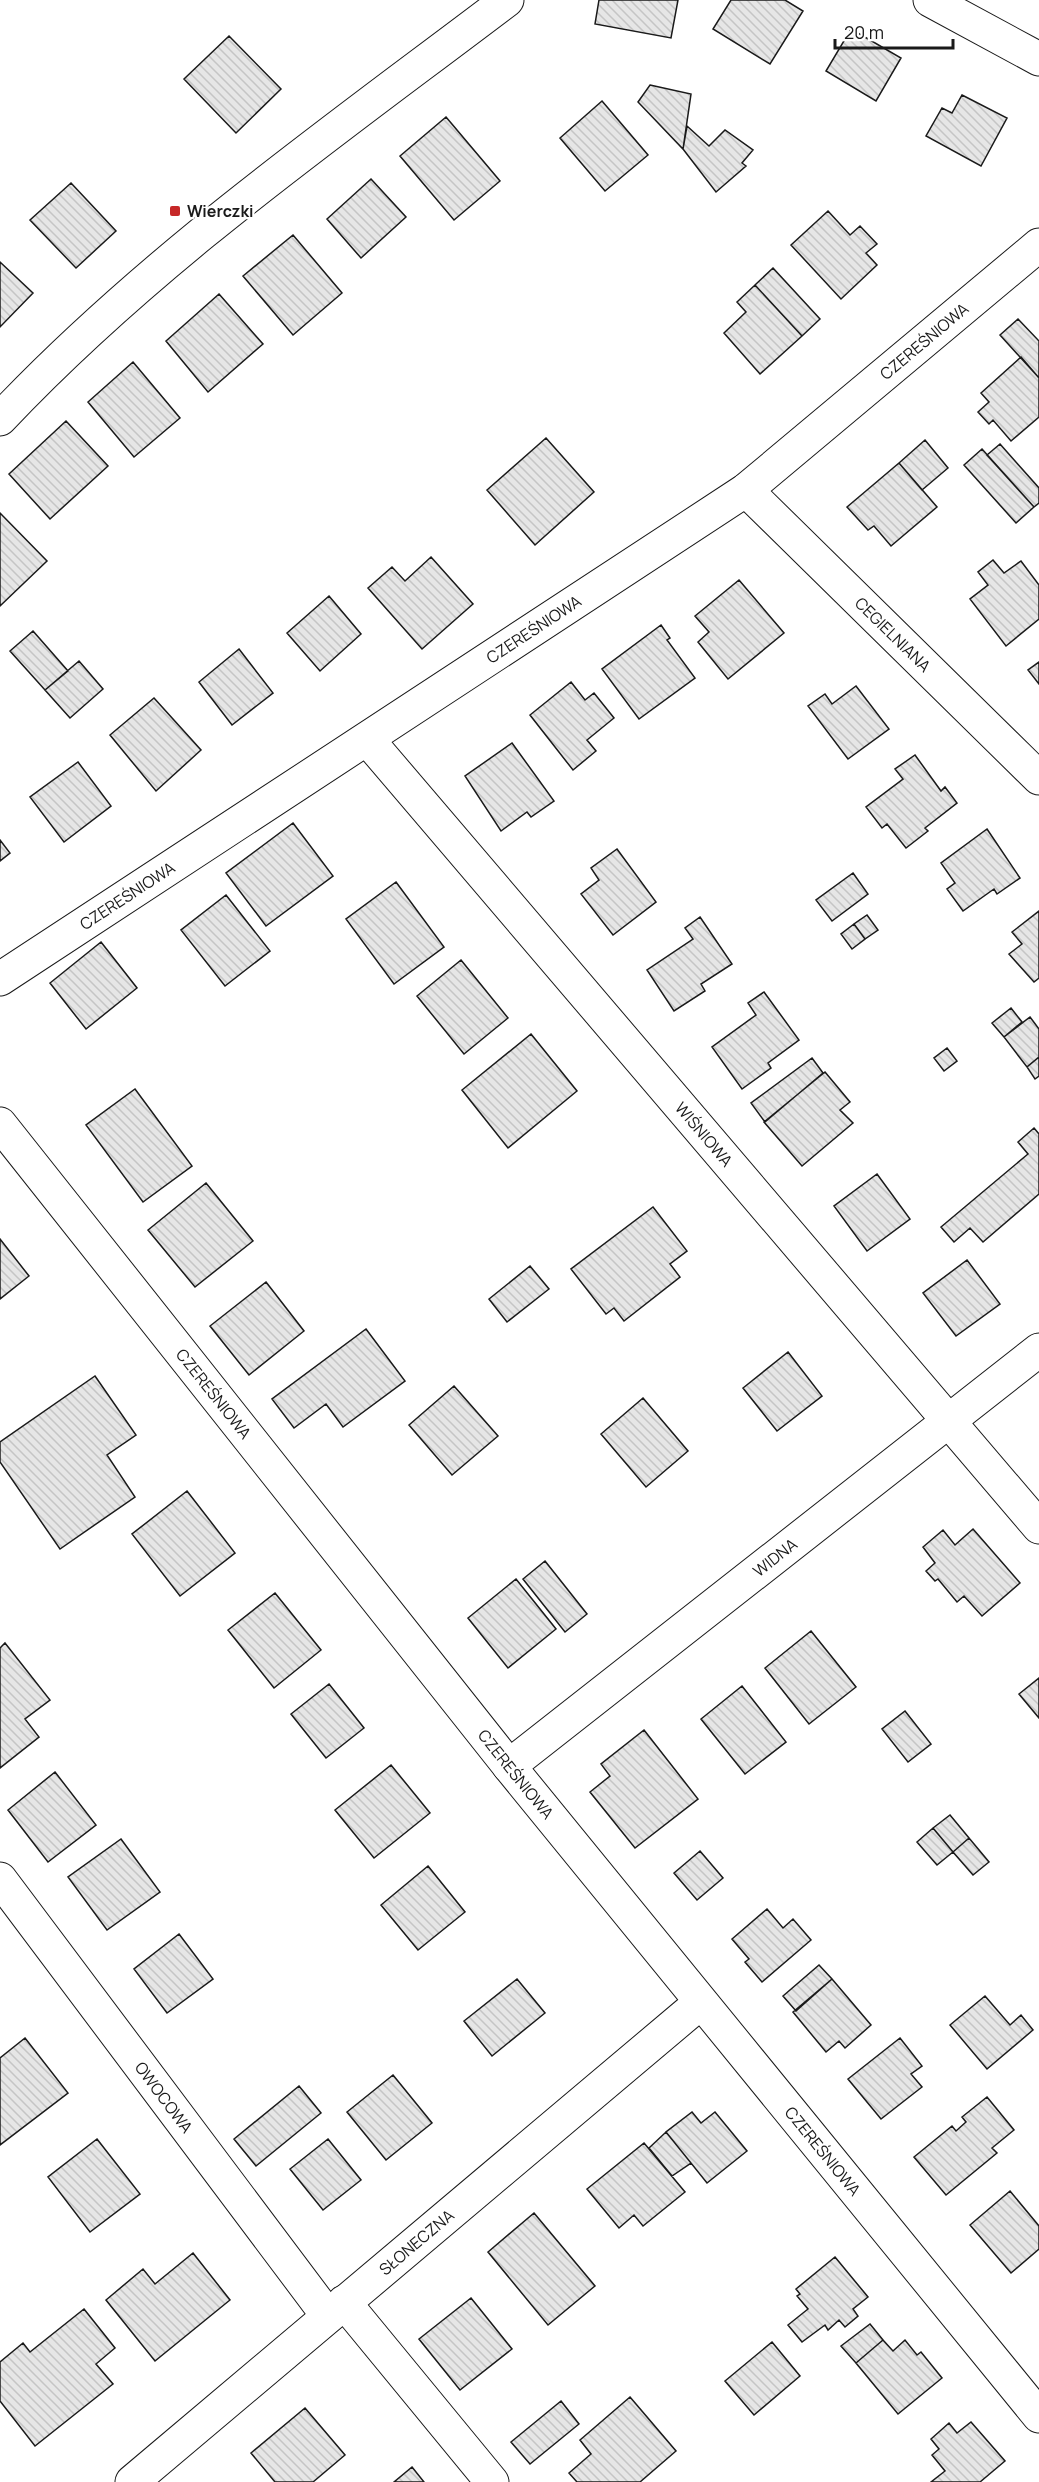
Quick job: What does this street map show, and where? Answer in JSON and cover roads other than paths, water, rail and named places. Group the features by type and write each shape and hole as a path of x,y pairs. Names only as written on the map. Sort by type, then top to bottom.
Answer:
{"street":[{"path":"930,0 1039,59"},
{"path":"0,419 48,368 194,239 486,6"},
{"name":"CZEREŚNIOWA","path":"0,979 368,740 746,490 1039,245"},
{"name":"CEGIELNIANA","path":"746,490 1039,778"},
{"name":"WIŚNIOWA","path":"368,740 1039,1527"},
{"name":"CZEREŚNIOWA","path":"0,1124 509,1766 1039,2416"},
{"name":"WIDNA","path":"509,1766 1039,1350"},
{"name":"OWOCOWA","path":"0,1879 336,2309 492,2482"},
{"name":"SŁONECZNA","path":"132,2482 700,2003"}],"place":[{"name":"Wierczki","path":"175,211"}]}
